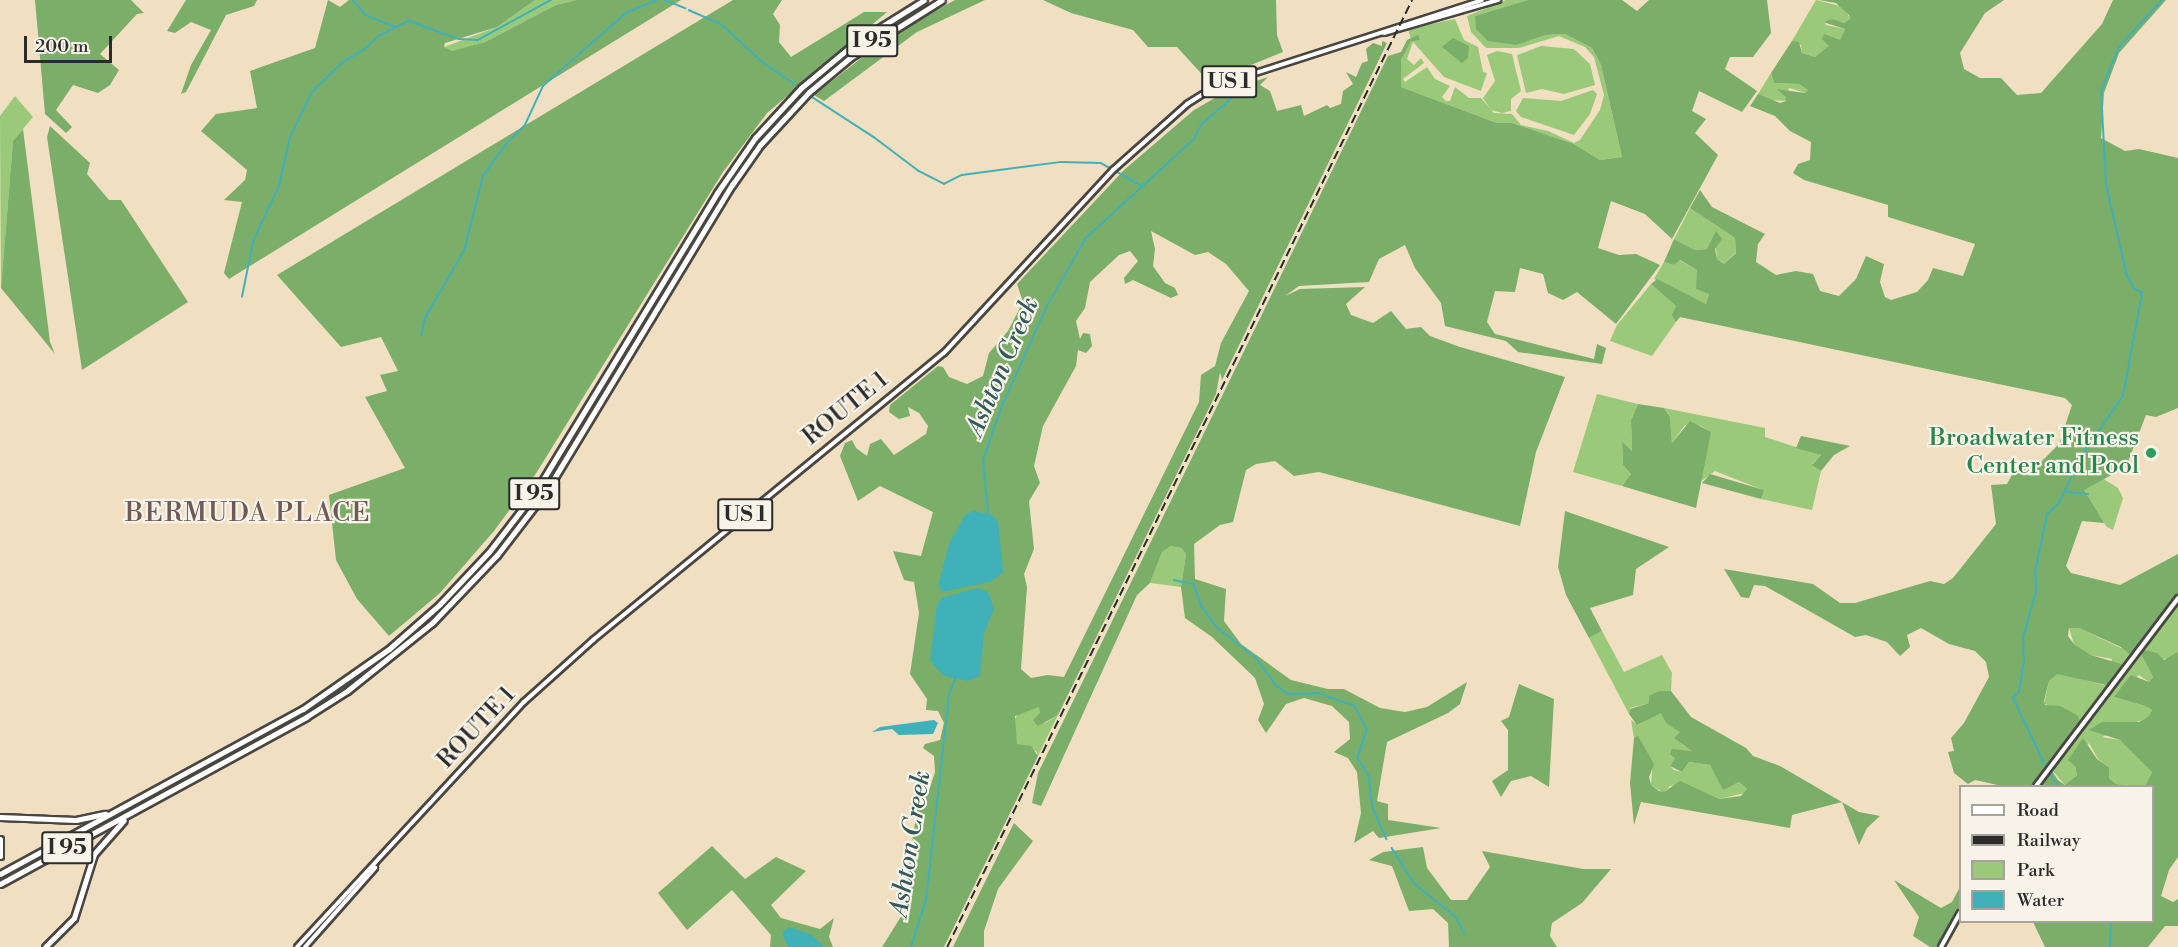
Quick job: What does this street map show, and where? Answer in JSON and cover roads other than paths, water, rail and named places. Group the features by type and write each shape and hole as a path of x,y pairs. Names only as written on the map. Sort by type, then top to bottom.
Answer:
{"highway":[{"name":"I 95","path":"0,874 319,699 389,649 440,604 496,544 536,491 730,173 755,138 801,88 846,49 924,0"},
{"name":"I 95","path":"0,884 347,691 413,639 476,578 530,514 566,462 742,170 808,93 870,42 942,0"},
{"path":"0,818 76,820 121,808"},
{"path":"45,947 74,918 98,848 134,811"},
{"path":"0,839 0,856"}],"main road":[{"name":"ROUTE 1","path":"305,947 524,702 607,628 944,352 1107,177 1187,104 1218,86 1482,0"},
{"name":"ROUTE 1","path":"1369,37 1498,0"},
{"path":"2037,785 2178,598"},
{"name":"ROUTE 1","path":"297,947 377,864"},
{"path":"1941,947 1959,915"}],"water":[{"path":"974,511 992,515 998,522 1003,572 990,582 942,592 938,586 949,544 965,515"},
{"path":"978,588 988,592 994,609 984,633 980,676 968,681 944,676 930,661 937,604 943,597"},
{"path":"934,720 938,723 933,734 899,735 892,729 872,732 880,727"},
{"path":"789,927 812,935 824,947 788,947 782,933"}],"waterway":[{"path":"353,0 366,15 396,27"},
{"path":"242,297 253,242 279,186 290,137 312,92 343,62 365,49 379,36 409,21 459,39 478,40 551,0"},
{"path":"421,336 425,318 464,251 483,176 506,144 525,125 543,86 626,13 657,0"},
{"path":"665,0 685,8"},
{"path":"2046,768 2013,698 2019,692 2024,662 2023,638 2036,591 2035,573 2047,514 2059,503 2083,454 2123,396 2142,293 2134,289 2127,276 2106,185 2101,91 2119,47 2162,0"},
{"path":"689,10 722,25 764,63 798,86"},
{"name":"Ashton Creek","path":"988,513 983,460 1002,406 1046,308 1086,238 1194,139 1202,124 1233,97 1240,83"},
{"path":"809,95 874,137 919,171 944,184 962,175 1061,162 1101,163 1113,170"},
{"path":"1114,170 1144,187"},
{"path":"2067,492 2088,494"},
{"path":"1174,580 1194,584 1202,607 1218,628 1256,658 1276,685 1288,694 1318,693 1355,706 1367,730 1358,758 1369,776 1373,808 1387,839"},
{"name":"Ashton Creek","path":"911,947 926,900 949,695 956,677"},
{"path":"2050,773 2057,785"},
{"path":"1392,848 1414,883 1456,917 1465,934"},
{"path":"2110,947 2111,923"}],"railway":[{"path":"947,947 1412,0"}],"place":[{"name":"Broadwater Fitness Center and Pool","path":"2151,453"}],"district":[{"name":"BERMUDA PLACE","path":"248,514"}]}
